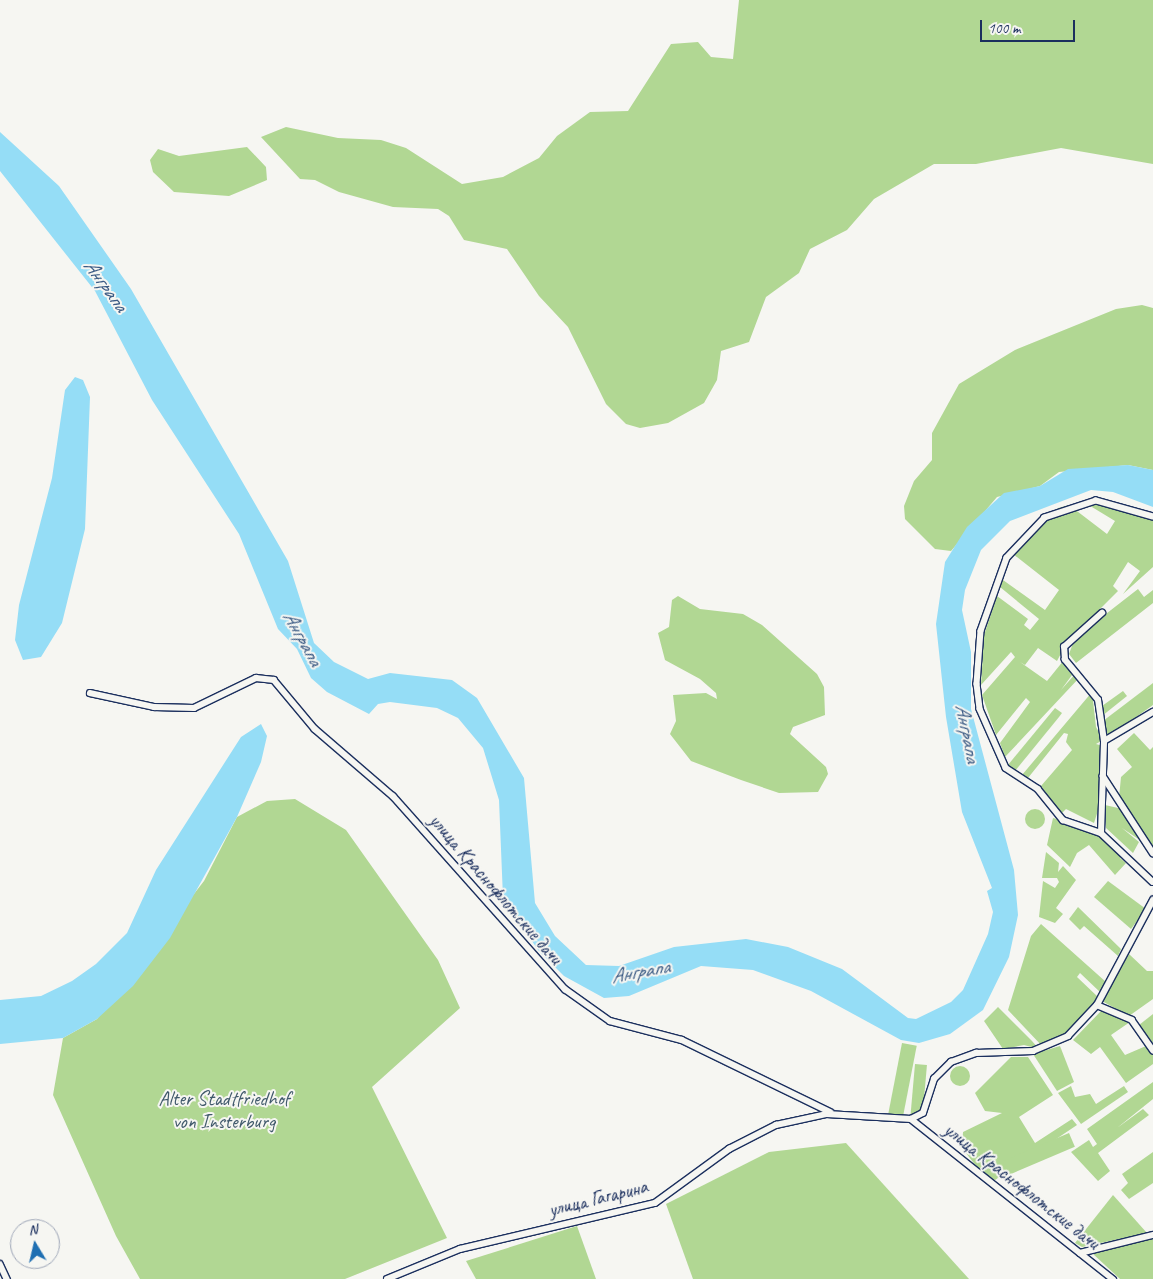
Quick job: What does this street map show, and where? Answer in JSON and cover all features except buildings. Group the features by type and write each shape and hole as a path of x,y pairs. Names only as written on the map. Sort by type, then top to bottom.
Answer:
{"street":[{"path":"1153,517 1096,501 1053,513 1008,558 982,631 980,709 1006,768 1038,789 1063,820 1101,833 1153,882"},
{"path":"1101,833 1104,741 1098,700 1065,660 1064,648 1102,613"},
{"name":"улица Краснофлотские дачи","path":"90,693 154,706 194,708 256,678 274,680 315,729 393,796 565,988 610,1022 682,1040 832,1113 911,1119 1113,1279"},
{"path":"1104,741 1153,712"},
{"path":"1103,776 1153,853"},
{"name":"улица Краснофлотские дачи","path":"911,1119 929,1106 934,1079 951,1062 976,1052 1020,1052 1058,1044 1097,1005 1153,900"},
{"path":"1097,1005 1132,1020 1153,1050"},
{"name":"улица Гагарина","path":"387,1279 460,1249 655,1203 745,1140 776,1125 832,1113"},
{"path":"1080,1253 1153,1235"},
{"path":"0,1264 7,1279"}],"green space":[{"path":"739,0 1153,0 1153,164 1061,148 976,164 934,164 874,199 847,230 810,249 799,273 766,297 749,342 721,351 717,380 704,403 668,423 640,428 626,424 606,404 568,327 539,296 507,249 464,240 449,216 438,209 393,207 339,192 315,180 300,179 261,137 286,127 338,138 381,140 406,148 462,184 503,177 539,158 557,136 590,112 628,111 671,44 698,42 711,57 733,59"},
{"path":"247,147 266,167 267,180 229,196 174,192 153,172 150,160 158,149 179,156"},
{"path":"1142,305 1153,308 1153,470 1128,465 1059,472 1040,486 997,497 951,551 935,549 905,519 904,506 914,481 932,460 932,433 959,384 1015,350 1116,309"},
{"path":"1101,500 1153,516 1153,567 1123,594 1140,571 1128,562 1113,586 1118,591 1067,642 1057,661 1038,648 1025,665 1020,662 1047,681 1064,660 1075,671 1061,690 1076,673 1080,677 1005,757 1000,743 1030,702 1026,698 996,735 982,695 1015,657 1011,652 981,685 984,635 997,596 1028,619 1024,625 1030,630 1039,619 1000,587 1003,580 1045,610 1059,590 1013,554 1058,508 1069,505 1107,534 1115,521 1087,504"},
{"path":"1138,589 1144,597 1153,590 1153,603 1076,663 1069,654 1075,638"},
{"path":"678,596 700,609 743,614 762,625 817,674 824,687 825,715 793,727 790,734 826,767 828,774 818,792 779,793 691,761 670,734 676,721 673,695 706,693 717,699 716,693 700,679 665,660 658,633 669,627 672,600"},
{"path":"1153,683 1153,705 1108,737 1103,721"},
{"path":"1123,691 1127,696 1102,716 1102,706"},
{"path":"1092,692 1096,727 1103,740 1096,744 1103,746 1100,804 1094,823 1066,809 1062,813 1056,809 1041,786 1072,750 1066,742 1068,734 1064,733 1028,778 1022,775"},
{"path":"1055,708 1062,713 1015,771 1008,765"},
{"path":"1134,733 1150,750 1153,747 1153,849 1122,828 1139,842 1133,853 1106,828 1105,805 1118,808 1121,777 1132,767 1117,749"},
{"name":"Alter Stadtfriedhof von Insterburg","path":"295,799 346,830 438,960 460,1008 372,1087 447,1238 345,1279 140,1279 116,1236 53,1095 63,1038 97,1019 204,881 237,817 267,801"},
{"path":"1035,809 1042,812 1045,819 1042,826 1035,829 1028,826 1025,819 1028,812"},
{"path":"1053,818 1095,830 1123,854 1120,858 1126,863 1115,875 1089,845 1077,853 1070,867 1047,845"},
{"path":"1046,852 1059,863 1058,872 1063,866 1076,880 1056,908 1063,914 1055,923 1039,917 1043,881 1055,888 1059,882 1057,878 1042,878"},
{"path":"1108,881 1146,909 1131,929 1094,897"},
{"path":"1078,907 1121,949 1118,956 1084,926 1080,930 1069,919"},
{"path":"1041,924 1106,982 1101,993 1080,973 1077,977 1098,997 1065,1037 1043,1047 1008,1010 1031,936"},
{"path":"1129,954 1147,971 1153,971 1153,999 1129,1016 1102,1001"},
{"path":"998,1007 1039,1049 1024,1045 1003,1049 984,1021"},
{"path":"1102,1010 1130,1022 1111,1035 1125,1055 1146,1046 1153,1053 1153,1064 1126,1083 1100,1047 1091,1054 1073,1040"},
{"path":"1153,1014 1153,1043 1139,1025"},
{"path":"902,1043 917,1046 903,1119 888,1116"},
{"path":"1060,1046 1074,1082 1057,1091 1033,1054"},
{"path":"1011,1057 1028,1057 1053,1095 1019,1117 1035,1143 1072,1119 1077,1125 995,1180 980,1171 962,1148 963,1132 1002,1113 985,1111 975,1093"},
{"path":"915,1064 927,1065 922,1117 910,1116"},
{"path":"960,1066 967,1069 970,1076 967,1083 960,1086 953,1083 950,1076 953,1069"},
{"path":"1153,1082 1153,1099 1117,1128 1143,1109 1149,1115 1098,1153 1110,1171 1098,1181 1071,1152 1089,1140 1093,1147 1097,1144 1087,1129"},
{"path":"1071,1086 1075,1097 1090,1094 1096,1104 1124,1086 1128,1092 1081,1124 1058,1093"},
{"path":"1069,1133 1075,1147 1009,1175 1003,1161"},
{"path":"846,1143 969,1279 693,1279 666,1204 769,1152"},
{"path":"1153,1152 1153,1183 1129,1199 1121,1190 1128,1183 1122,1174"},
{"path":"1113,1195 1147,1233 1082,1247 1075,1243"},
{"path":"577,1226 596,1279 476,1279 466,1261"},
{"path":"1153,1238 1153,1279 1120,1279 1092,1253"}],"water":[{"name":"Анграпа","path":"0,132 59,186 131,289 288,561 314,643 334,662 368,679 390,673 452,680 477,698 524,778 535,903 555,936 586,965 619,966 674,947 746,939 788,947 842,969 908,1018 916,1019 951,1002 963,990 988,934 993,912 987,891 992,888 962,812 946,717 936,624 945,562 967,527 1004,493 1040,486 1068,469 1128,465 1153,470 1153,507 1113,492 1091,490 1010,521 981,550 965,590 962,610 971,652 971,709 1014,870 1018,915 1009,957 983,1010 950,1034 919,1043 901,1040 811,991 753,970 701,966 629,996 604,998 564,976 538,950 503,898 499,800 483,748 458,718 437,708 390,702 378,704 369,714 327,692 311,678 297,649 278,629 239,534 152,400 95,291 0,171"},
{"path":"75,377 83,380 90,397 85,529 62,623 41,657 23,660 15,640 19,605 52,478 65,390"},
{"path":"261,724 267,736 261,762 237,817 170,938 133,986 97,1019 63,1038 0,1044 0,1000 41,996 72,981 96,964 127,933 156,870 241,737"}]}
